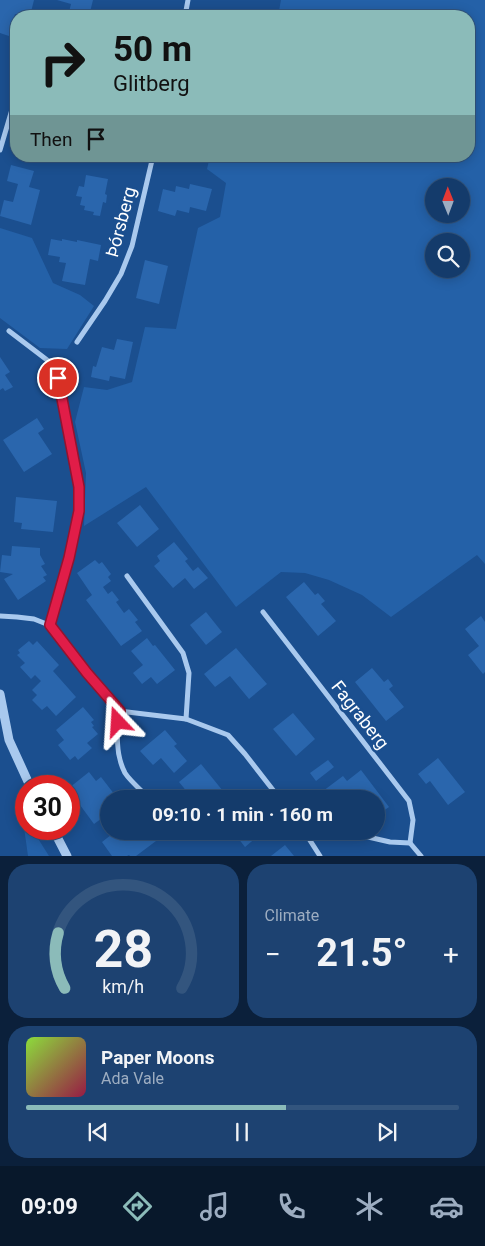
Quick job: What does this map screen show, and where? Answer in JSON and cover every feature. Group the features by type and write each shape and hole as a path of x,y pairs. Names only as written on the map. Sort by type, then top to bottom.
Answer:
{"street":[{"path":"0,150 10,116"},
{"name":"Þórsberg","path":"77,342 121,274 132,246 151,162"},
{"path":"8,332 52,363 58,378 79,487 79,511 69,558 50,625"},
{"path":"127,576 183,653 189,673 186,719"},
{"name":"Fagraberg","path":"263,612 409,801 414,820 410,842"},
{"path":"0,616 34,619 50,625 87,673 120,711 186,719 228,735 273,790"},
{"path":"0,694 5,741 24,775"},
{"path":"120,711 117,733 119,755 126,774 141,790"},
{"path":"59,840 67,856"},
{"path":"310,840 320,856"},
{"path":"381,840 410,842 421,856"}],"shaded area":[{"path":"281,0 485,0 485,564 477,555 391,617 362,595 329,580 305,573 281,572 236,607 146,487 84,526 86,473 75,422 84,387 107,390 132,382 145,327 176,329 198,228 220,217 226,183 207,169 209,162 475,162 475,10 279,10"},
{"path":"0,228 32,238 53,283 80,295 94,306 67,349 40,348 0,318"},
{"path":"26,840 39,840 49,856 28,856"}],"building":[{"path":"0,0 34,0 32,10 10,10 9,36 0,33"},
{"path":"57,0 93,0 90,10 70,10 71,4"},
{"path":"11,165 34,171 29,187 40,190 31,225 0,216 4,200 13,202 18,184 7,181"},
{"path":"86,175 108,179 105,194 107,195 106,203 103,202 100,216 93,215 94,212 84,210 85,206 80,205 82,197 76,196 79,186 84,187"},
{"path":"190,184 212,189 206,211 190,207 189,213 177,210 175,216 158,211 163,189 175,192 176,186 189,189"},
{"path":"51,239 77,242 77,240 101,245 98,261 90,259 85,285 62,281 66,263 59,262 60,257 48,255"},
{"path":"145,260 168,266 159,304 136,298"},
{"path":"117,339 133,342 125,379 110,376 109,381 91,377 93,366 96,367 102,347 114,350"},
{"path":"0,357 10,372 5,375 13,387 5,391 3,388 0,390"},
{"path":"37,418 44,429 38,433 52,454 24,472 3,440"},
{"path":"16,497 57,501 53,532 21,529 22,523 14,522"},
{"path":"140,505 159,529 137,547 117,523"},
{"path":"174,542 188,559 185,561 193,571 198,567 208,578 194,589 185,578 173,588 154,566 160,561 157,556"},
{"path":"12,546 40,548 40,555 45,564 41,566 47,575 43,577 46,581 18,600 4,579 13,574 0,572 2,555 11,556"},
{"path":"95,560 99,564 102,562 111,574 108,577 111,581 103,587 108,594 112,591 119,600 116,602 124,613 129,609 138,620 135,622 142,631 121,646 86,600 92,595 77,573"},
{"path":"304,582 315,595 318,593 325,601 321,604 336,621 318,636 286,597"},
{"path":"206,612 222,632 206,645 190,625"},
{"path":"481,616 485,622 485,672 483,674 468,655 479,646 465,629"},
{"path":"147,638 175,670 157,684 151,677 142,684 133,673 143,665 131,651"},
{"path":"29,641 33,645 37,641 59,665 53,671 76,697 56,716 47,706 42,710 32,700 37,695 32,690 41,681 35,675 31,679 20,667 25,663 17,655 20,653 18,650"},
{"path":"236,648 267,684 249,699 230,676 215,687 204,674"},
{"path":"372,668 384,682 388,679 393,686 389,689 404,707 386,721 355,682"},
{"path":"83,707 94,720 91,722 94,726 92,727 98,734 87,743 92,748 78,760 75,756 70,760 58,745 64,740 56,730"},
{"path":"293,713 315,739 296,756 273,729"},
{"path":"165,730 177,744 174,746 187,761 174,773 161,758 153,765 140,751"},
{"path":"438,758 465,792 448,805 430,781 426,784 418,774"},
{"path":"328,760 334,767 316,781 310,773"},
{"path":"201,764 222,790 186,790 179,782"},
{"path":"361,770 376,790 324,790 343,776 347,781"},
{"path":"89,772 96,781 101,777 111,790 100,790 100,820 94,824 80,805 80,779"},
{"path":"385,802 389,807 385,810"},
{"path":"105,840 156,841 136,856 112,856 102,842"},
{"path":"240,840 253,840 245,847"},
{"path":"285,845 294,856 271,856"}],"route":[{"path":"58,378 79,487 79,511 69,558 50,625 87,673 120,711 118,722"}]}
